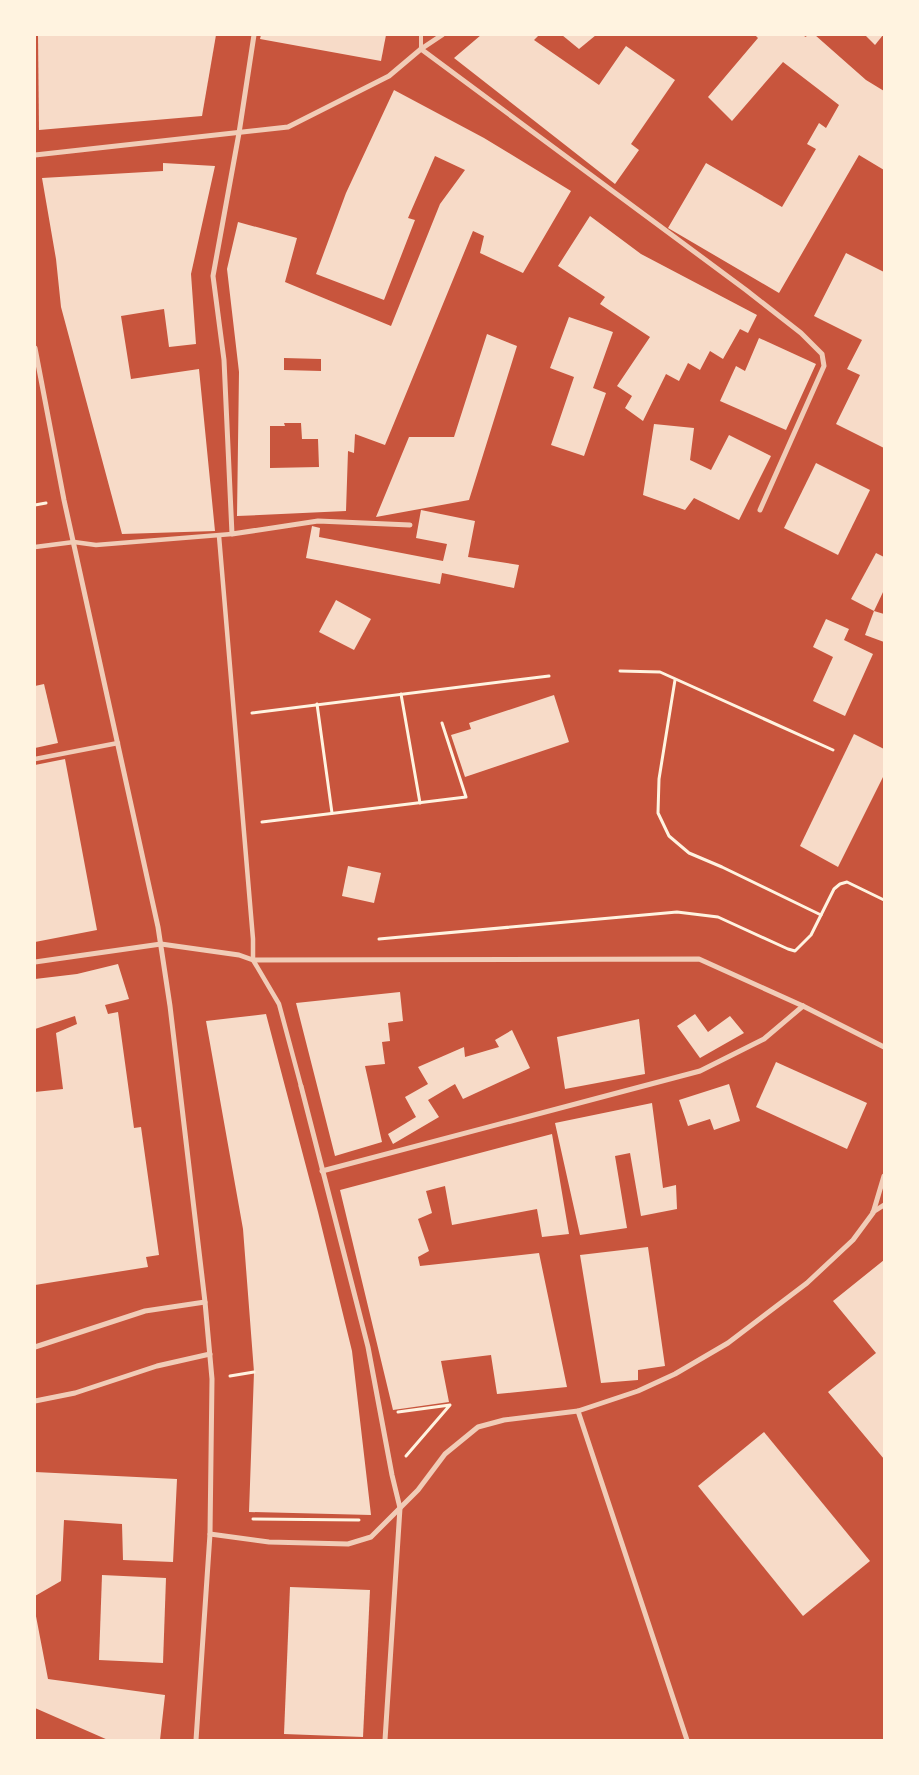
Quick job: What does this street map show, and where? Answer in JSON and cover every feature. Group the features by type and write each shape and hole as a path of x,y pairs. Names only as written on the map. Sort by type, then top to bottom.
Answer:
{"street":[{"path":"232,534 224,360 214,276 254,35"},
{"path":"35,155 288,127 388,76 421,49 442,35"},
{"path":"421,49 746,290 801,333 822,354 824,366 760,510"},
{"path":"35,348 64,500 161,944 205,1302 212,1379 210,1534 196,1740"},
{"path":"35,547 74,542 96,545 219,536 318,521 410,525"},
{"path":"219,536 244,824 253,960 279,1004 302,1086 368,1347 400,1508 385,1740"},
{"path":"35,759 118,743"},
{"path":"35,962 161,944 239,955 253,960 699,958 884,1046"},
{"path":"322,1171 700,1070 764,1039 803,1006"},
{"path":"210,1534 268,1542 348,1544 371,1536 418,1490 445,1454 478,1427 504,1420 578,1411 638,1390 675,1374 728,1343 807,1283 853,1240 873,1212 884,1176"},
{"path":"873,1212 884,1205"},
{"path":"35,1347 145,1311 205,1302"},
{"path":"35,1401 75,1393 157,1366 210,1354"},
{"path":"578,1411 687,1740"}],"lane":[{"path":"421,35 421,49"}],"path":[{"path":"620,671 660,672 833,750"},
{"path":"234,714 549,676"},
{"path":"675,680 659,788 658,813 669,836 689,853 722,866 821,915"},
{"path":"401,694 420,803"},
{"path":"317,704 332,814"},
{"path":"244,824 466,797 442,723"},
{"path":"372,940 677,912 718,917 795,951 811,935 834,889 840,884 847,882 884,900"},
{"path":"212,1379 254,1372"},
{"path":"380,1414 434,1407"},
{"path":"250,1519 340,1520 366,1518"}],"building":[{"path":"38,35 216,35 202,116 39,130"},
{"path":"261,35 386,35 381,61 260,39"},
{"path":"481,35 539,35 534,40 599,85 626,46 675,80 631,144 639,150 615,184 454,58"},
{"path":"562,35 596,35 579,49"},
{"path":"755,35 802,35 806,37 807,35 815,35 866,80 884,91 884,170 859,155 779,293 668,228 706,163 782,207 816,149 807,144 819,123 826,128 839,105 783,62 732,121 708,97 758,38"},
{"path":"865,35 883,35 875,45"},
{"path":"394,90 484,138 571,191 523,273 480,253 484,236 473,231 385,445 355,434 354,453 348,451 346,511 237,516 239,372 227,269 238,222 297,238 285,282 391,326 440,204 465,170 435,156 408,218 415,220 384,300 316,274 346,193","holes":["284,358 321,359 321,371 284,370","284,423 301,423 302,439 318,439 319,467 270,468 270,426 285,426"]},
{"path":"163,163 215,166 191,274 196,344 169,347 164,309 121,316 131,379 199,369 215,531 122,534 61,307 56,259 42,178 163,171"},
{"path":"590,216 641,254 757,315 748,333 740,329 723,359 710,351 700,370 688,363 679,381 666,374 643,421 625,408 632,396 617,386 650,337 600,304 605,297 558,266"},
{"path":"846,253 884,272 884,448 836,424 860,375 847,369 862,340 814,316"},
{"path":"569,317 613,332 593,388 606,393 584,456 551,445 574,377 550,368"},
{"path":"487,334 517,346 469,500 376,517 409,437 454,437"},
{"path":"759,338 816,364 786,430 720,401 736,366 745,371"},
{"path":"654,424 694,428 690,460 711,470 729,435 771,456 739,520 694,498 685,510 643,495"},
{"path":"816,463 870,490 838,555 784,528"},
{"path":"421,510 475,521 468,557 519,565 514,588 442,573 440,584 306,558 312,526 320,528 319,537 443,561 447,544 416,538"},
{"path":"876,553 884,557 884,590 874,611 851,599"},
{"path":"336,600 371,619 354,650 319,632"},
{"path":"874,611 884,614 884,642 865,635"},
{"path":"826,619 849,629 844,640 873,654 845,716 813,701 833,657 813,647"},
{"path":"44,684 58,743 35,748 35,686"},
{"path":"554,695 569,742 465,777 451,735 471,729 469,723"},
{"path":"854,734 884,749 884,775 838,867 800,846"},
{"path":"65,759 97,930 35,942 35,765"},
{"path":"348,866 381,873 374,903 342,896"},
{"path":"118,964 129,999 105,1005 108,1014 118,1012 134,1128 141,1127 159,1255 146,1257 148,1267 35,1285 35,1092 63,1089 56,1033 77,1024 75,1016 35,1029 35,979 77,974"},
{"path":"400,992 403,1021 388,1023 390,1041 382,1042 385,1064 365,1066 382,1142 335,1156 296,1003"},
{"path":"266,1014 352,1351 371,1515 249,1512 254,1372 243,1229 206,1021"},
{"path":"695,1014 708,1032 730,1016 744,1033 700,1058 677,1026"},
{"path":"639,1019 645,1074 565,1089 557,1037"},
{"path":"512,1030 530,1068 463,1099 455,1084 428,1100 439,1117 393,1144 388,1134 416,1117 405,1097 428,1084 418,1067 464,1047 465,1057 499,1047 495,1040"},
{"path":"776,1062 867,1103 847,1149 756,1107"},
{"path":"729,1084 740,1121 714,1130 710,1119 688,1126 679,1100"},
{"path":"652,1103 663,1188 676,1185 677,1209 641,1216 630,1153 615,1156 627,1228 580,1235 555,1123"},
{"path":"552,1134 569,1234 542,1237 537,1209 452,1225 445,1186 426,1191 432,1213 418,1219 429,1251 418,1257 420,1266 539,1253 567,1387 497,1394 491,1355 441,1361 449,1402 393,1410 340,1190"},
{"path":"648,1247 665,1366 638,1370 638,1380 601,1383 580,1255"},
{"path":"884,1260 884,1459 828,1392 876,1353 833,1301"},
{"path":"764,1432 870,1561 803,1616 698,1486"},
{"path":"35,1472 177,1479 173,1562 123,1560 122,1524 64,1520 61,1581 35,1596"},
{"path":"102,1575 166,1578 163,1663 99,1660"},
{"path":"290,1587 370,1590 363,1737 284,1734"},
{"path":"35,1611 48,1679 165,1695 160,1740 108,1740 35,1708"}]}
